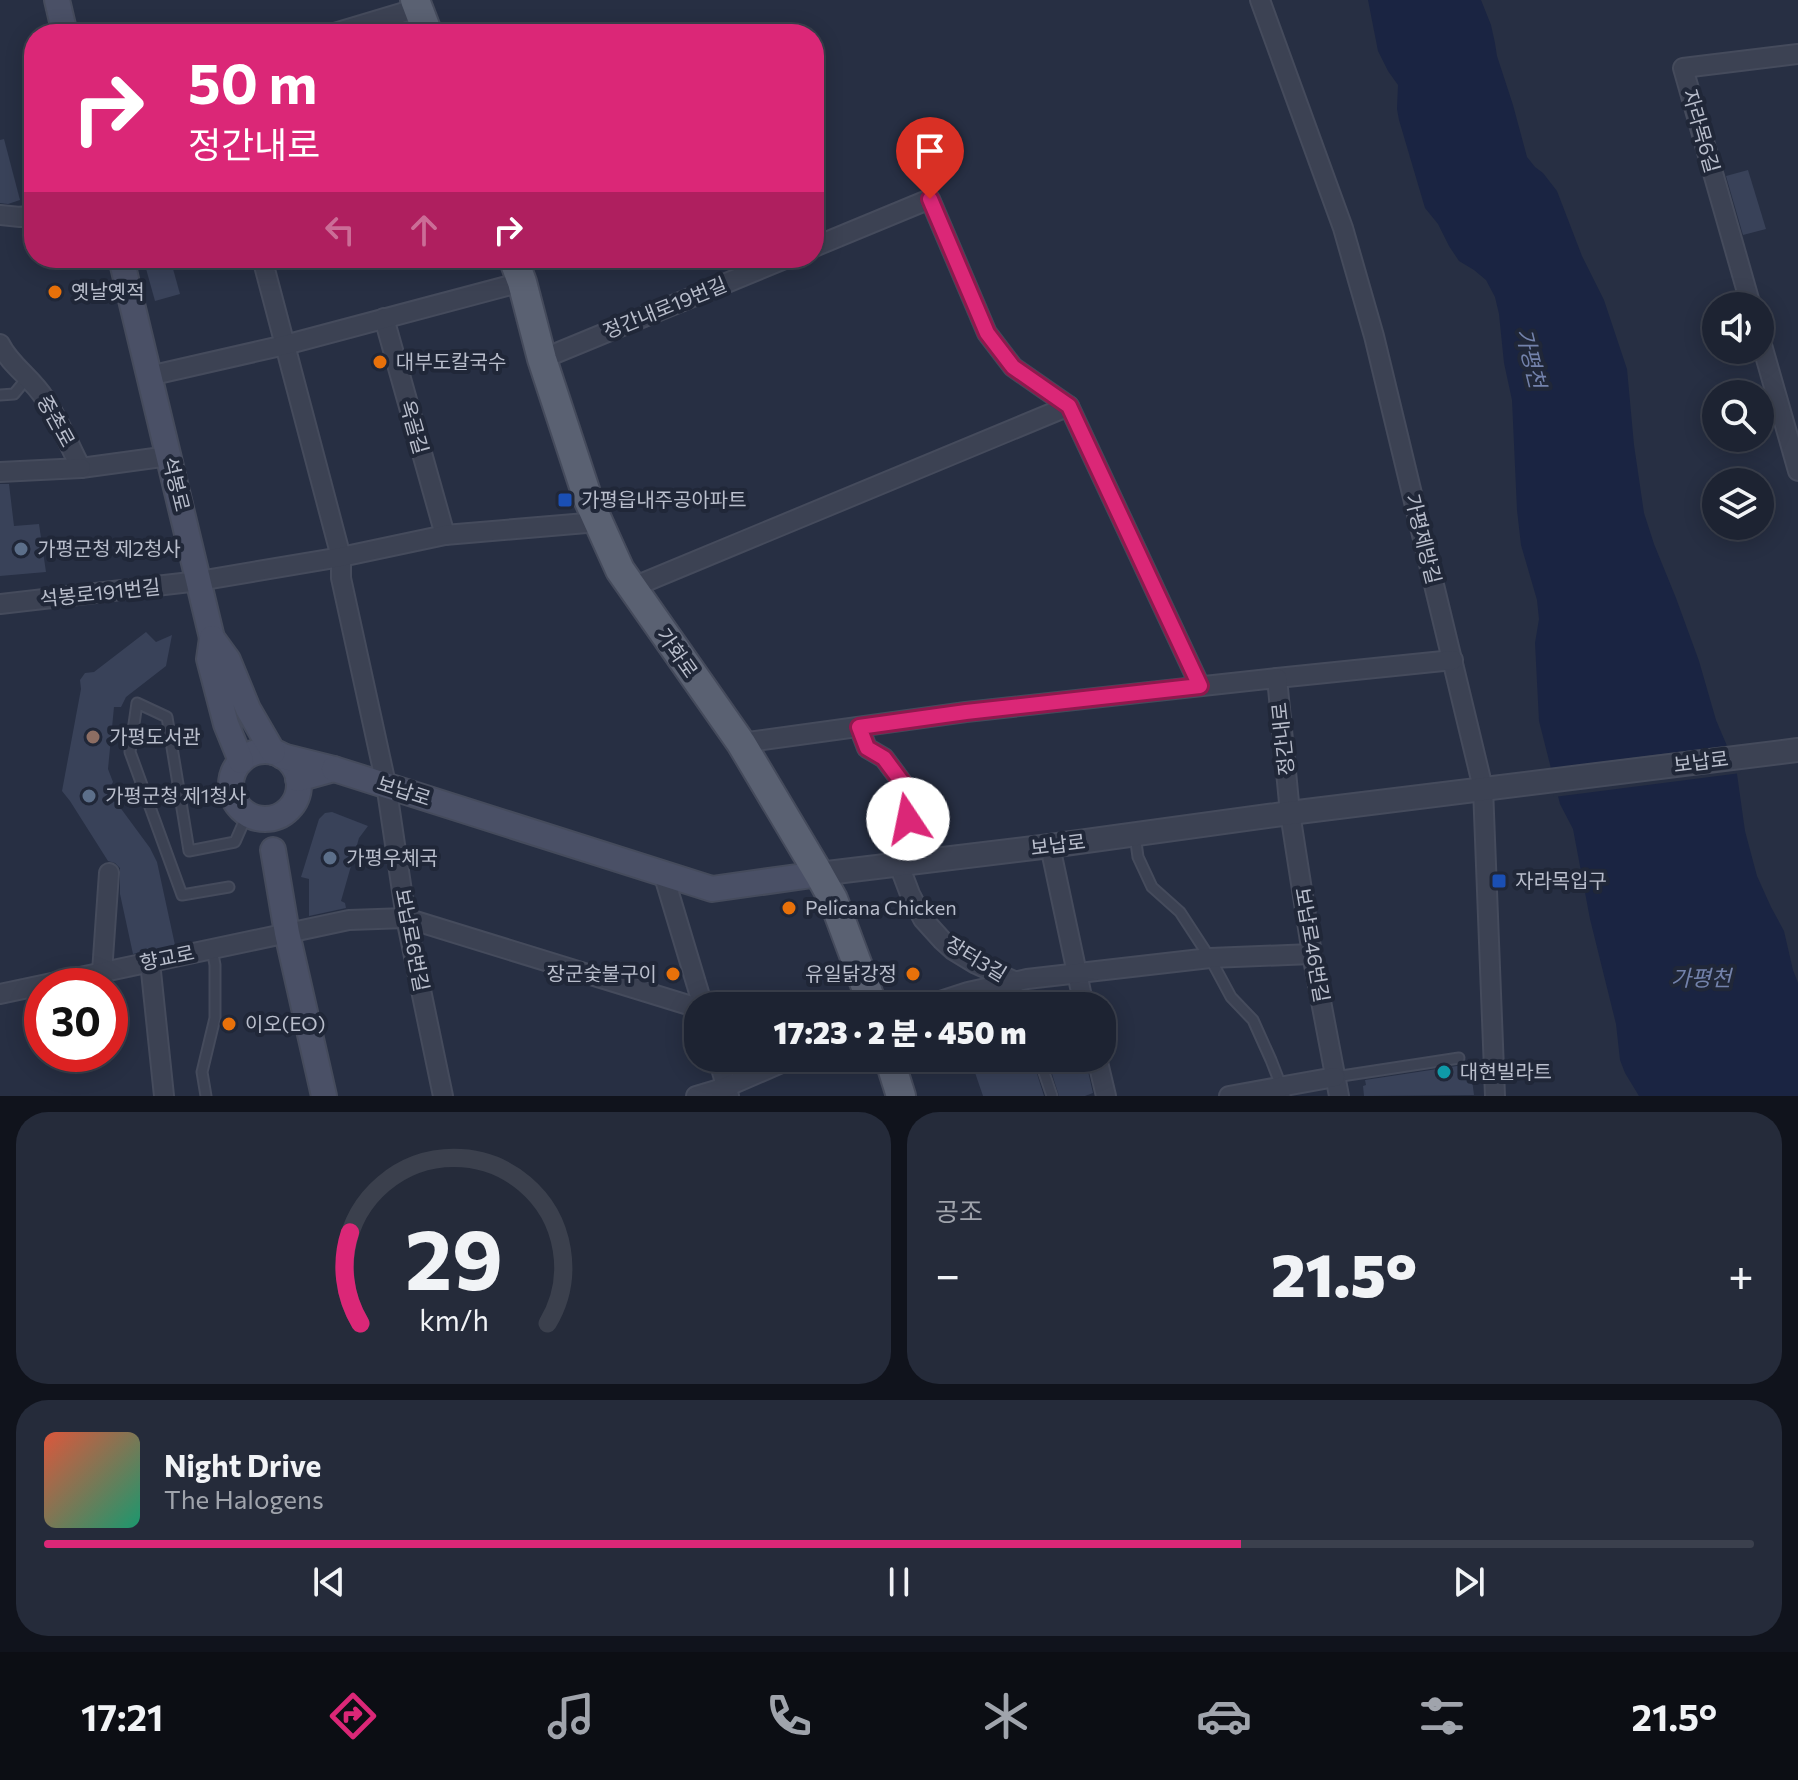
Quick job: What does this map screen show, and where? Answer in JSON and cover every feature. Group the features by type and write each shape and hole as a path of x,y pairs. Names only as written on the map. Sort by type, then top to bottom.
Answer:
{"main road":[{"path":"57,0 63,24"},
{"path":"416,4 424,24"},
{"name":"석봉로","path":"123,268 212,638"},
{"name":"가화로","path":"518,270 542,359 588,499 620,570 741,743 819,874 833,899 868,992"},
{"path":"212,638 228,660 248,709 278,754 295,769 298,779 296,799 279,829 273,850 287,933 324,1096"},
{"path":"212,638 209,659 226,724 241,761"},
{"path":"273,850 257,835 242,812 231,791 231,783 232,775 241,761 256,752 278,754"},
{"name":"보납로","path":"278,754 386,784 712,889 819,874"},
{"path":"298,779 334,769"},
{"path":"242,812 257,818 269,818 289,808"},
{"path":"893,1072 901,1096"}],"street":[{"name":"가평제방길","path":"1260,0 1343,228 1374,336 1483,788 1495,1096"},
{"path":"359,24 416,4"},
{"name":"자라목6길","path":"1747,292 1683,68 1798,54"},
{"path":"824,243 930,199 987,333 1013,367 1069,406 1200,686"},
{"path":"0,215 24,216"},
{"path":"265,268 341,557"},
{"name":"정간내로19번길","path":"542,359 763,268"},
{"name":"가화로","path":"285,345 384,318 518,270"},
{"name":"옥골길","path":"384,318 445,535"},
{"name":"중촌로","path":"0,344 5,354 44,397 81,468"},
{"path":"149,376 285,345"},
{"path":"1767,364 1798,471"},
{"path":"633,587 1069,406"},
{"name":"중촌로","path":"0,472 81,468 169,456"},
{"path":"199,581 341,557 445,535 598,522"},
{"name":"보납로6번길","path":"341,557 341,578 386,784 406,918 443,1096"},
{"name":"석봉로191번길","path":"0,604 199,581"},
{"path":"1277,678 1453,660"},
{"name":"정간내로","path":"741,743 966,712 1277,678 1290,813"},
{"path":"859,727 867,748 884,758 904,785 908,819 899,865"},
{"name":"보납로","path":"819,874 1798,750"},
{"name":"보납로46번길","path":"1290,813 1339,1096"},
{"path":"1050,846 1081,992"},
{"name":"장터3길","path":"899,865 923,919 942,940 976,964 1014,981"},
{"path":"102,968 109,873"},
{"path":"663,873 697,992"},
{"name":"향교로","path":"121,968 349,920 406,918 684,1002"},
{"name":"장터3길","path":"968,992 1014,981 1210,958 1312,954"},
{"path":"150,962 164,1096"},
{"name":"향교로","path":"0,994 24,989"},
{"path":"722,1072 727,1092"},
{"path":"696,1096 727,1092 766,1072"},
{"path":"1100,1072 1106,1096"},
{"path":"1229,1096 1283,1091 1335,1077"}],"lane":[{"name":"중촌로","path":"0,395 14,394 28,377"},
{"path":"189,851 167,717 137,703 130,752 182,895 229,887"},
{"path":"168,856 235,842 242,812"},
{"path":"1135,835 1138,857 1152,887 1180,912 1231,997 1253,1020 1283,1091"},
{"path":"206,1096 202,1072 215,1018 212,949"},
{"path":"1014,981 1018,992"},
{"path":"1335,1077 1459,1058"},
{"path":"1044,1072 1052,1096"}],"water":[{"name":"가평천","path":"1368,0 1481,0 1491,25 1527,157 1557,191 1582,256 1604,300 1627,369 1644,513 1699,661 1716,720 1736,767 1745,831 1757,876 1784,931 1798,983 1798,1096 1639,1096 1625,1073 1573,829 1560,804 1539,721 1535,643 1539,619 1537,600 1521,545 1512,400 1495,297 1486,280 1459,261 1425,208 1399,120 1398,85 1378,51"}],"pier":[{"path":"1731,745 1741,773 1554,797 1546,769"}],"building":[{"path":"4,139 20,200 8,204 0,203 0,140"},
{"path":"1748,170 1766,229 1743,235 1726,176"},
{"path":"146,268 173,268 180,294 155,301"},
{"name":"가평군청 제2청사","path":"0,484 9,484 14,526 39,524 46,572 0,576"},
{"name":"가평군청 제1청사","path":"146,632 156,642 172,635 166,666 126,697 121,707 114,707 108,769 113,782 108,791 157,862 175,945 133,954 120,894 120,868 108,861 62,791 81,689 80,680 85,673 94,672"},
{"name":"가평우체국","path":"332,812 368,826 359,838 341,901 346,908 309,916 309,879 301,877 319,819 325,813"},
{"name":"대현빌라트","path":"1470,1064 1474,1095 1364,1096 1365,1080"},
{"path":"975,1072 1036,1072 1044,1096 983,1096"},
{"path":"1051,1072 1088,1072 1093,1093 1059,1096"}],"place":[{"name":"옛날옛적","path":"55,292"},
{"name":"대부도칼국수","path":"380,362"},
{"name":"가평읍내주공아파트","path":"565,500"},
{"name":"가평군청 제2청사","path":"21,549"},
{"name":"가평도서관","path":"93,737"},
{"name":"가평군청 제1청사","path":"89,796"},
{"name":"가평우체국","path":"330,858"},
{"name":"자라목입구","path":"1499,881"},
{"name":"Pelicana Chicken","path":"789,908"},
{"name":"장군숯불구이","path":"673,974"},
{"name":"유일닭강정","path":"913,974"},
{"name":"이오(EO)","path":"229,1024"},
{"name":"대현빌라트","path":"1444,1072"}],"route":[{"path":"908,819 904,785 884,758 867,748 859,727 1200,686 1069,406 1013,367 987,333 930,199"}]}
